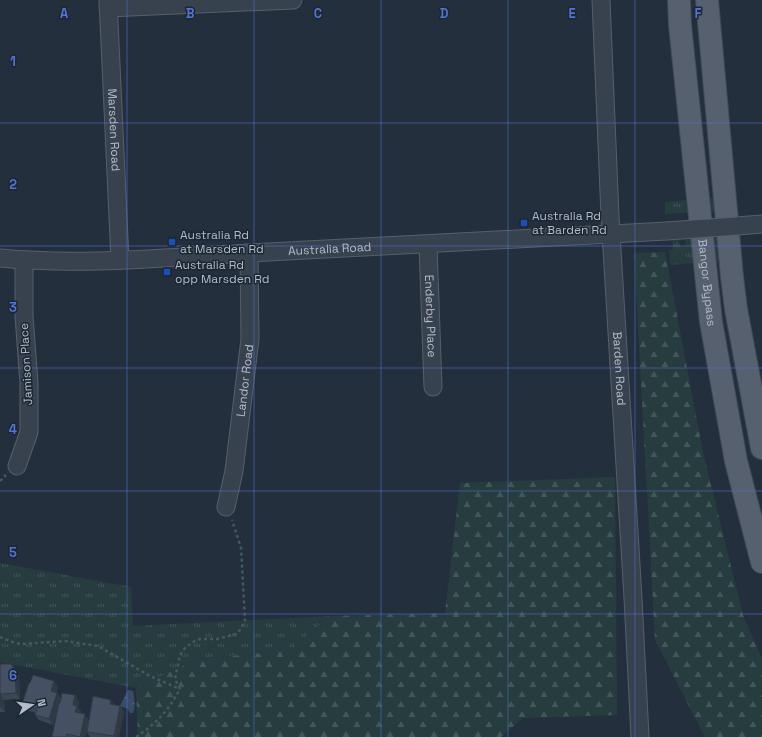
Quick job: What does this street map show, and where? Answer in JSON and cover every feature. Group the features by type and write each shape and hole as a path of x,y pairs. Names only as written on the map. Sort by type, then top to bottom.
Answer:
{"main road":[{"name":"Bangor Bypass","path":"679,0 680,25 711,322 736,461 762,562"},
{"path":"707,0 736,309 762,448"}],"street":[{"path":"108,4 293,0"},
{"name":"Barden Road","path":"601,0 611,234 640,737"},
{"name":"Marsden Road","path":"108,4 120,260"},
{"name":"Australia Road","path":"0,258 62,262 120,260 428,245 762,224"},
{"name":"Enderby Place","path":"428,245 433,387"},
{"name":"Landor Road","path":"226,507 234,471 250,339 249,253"},
{"name":"Jamison Place","path":"17,466 29,432 29,383 24,316 24,260"}],"path":[{"path":"180,689 175,679 180,655 185,648 200,639 217,640 236,634 242,629 245,620 241,548 226,507"},
{"path":"0,637 14,643 22,644 58,641 98,646 150,676 180,689"},
{"path":"136,737 151,727 170,706 180,689"}],"green space":[{"path":"735,196 736,210 665,214 665,202"},
{"path":"719,238 740,259 670,265 669,250 673,250 672,240 679,240 680,246 686,245 685,240"},
{"path":"665,252 703,452 743,615 762,659 762,737 705,737 655,640 634,253"},
{"path":"615,477 617,715 523,718 501,737 138,737 136,688 198,659 287,651 331,616 445,613 460,483"},
{"path":"0,563 131,587 133,626 331,616 287,651 198,659 136,688 0,662"}],"water":[{"path":"128,690 133,691 135,705 133,713 130,713 127,708 120,706"}],"building":[{"path":"0,664 12,664 13,671 15,671 16,693 0,694"},
{"path":"33,675 54,681 51,691 57,693 49,719 35,715 37,709 22,704"},
{"path":"62,693 75,695 73,705 77,706 75,712 85,714 80,737 67,734 66,737 52,737"},
{"path":"93,696 111,700 110,704 120,706 114,736 87,732"}],"place":[{"name":"Australia Rd at Barden Rd","path":"524,223"},
{"name":"Australia Rd at Marsden Rd","path":"172,242"},
{"name":"Australia Rd opp Marsden Rd","path":"167,272"}]}
